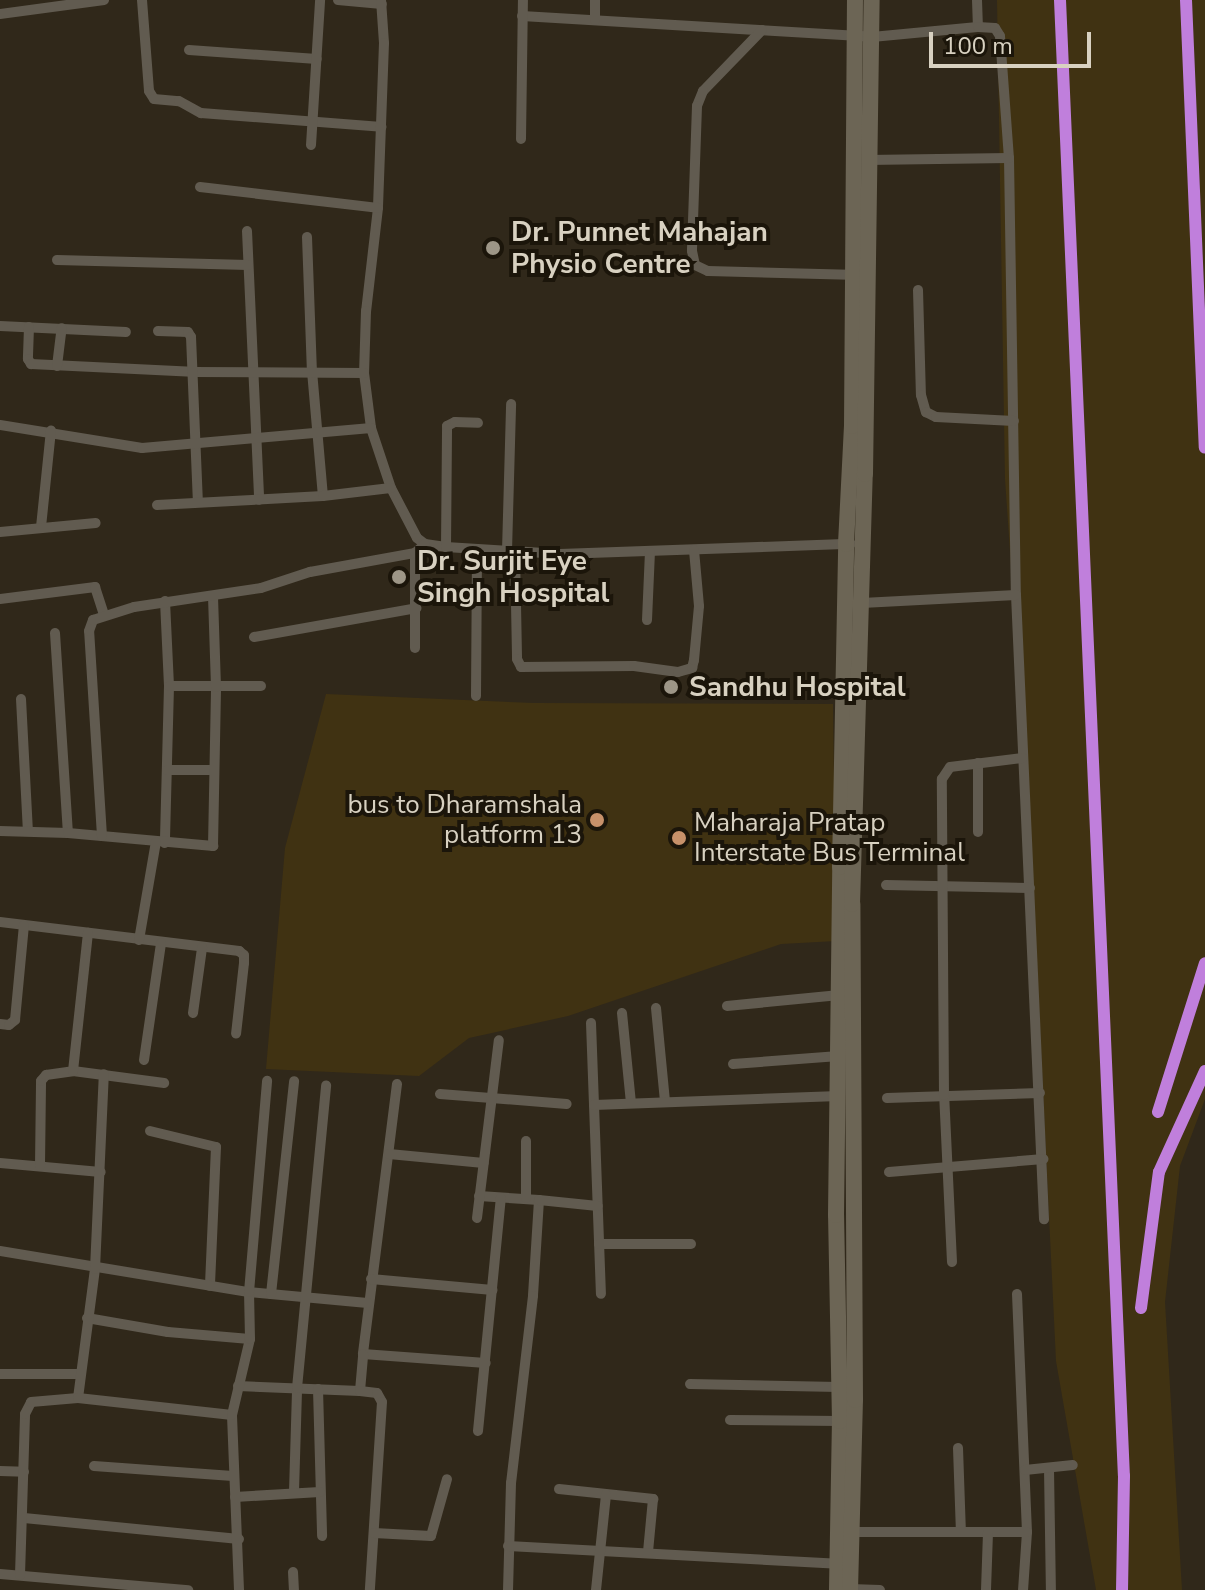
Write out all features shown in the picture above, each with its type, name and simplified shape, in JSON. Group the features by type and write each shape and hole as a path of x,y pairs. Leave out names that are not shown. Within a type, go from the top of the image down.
{"main road":[{"path":"855,0 864,37"},
{"path":"845,1590 838,1564 840,1421 836,1215 846,544 860,275 864,37 872,0"},
{"path":"845,1590 855,1400 852,904 863,544 860,275"}],"street":[{"path":"0,14 104,0"},
{"path":"142,0 149,91 154,99 179,101 201,113 381,127"},
{"path":"311,145 320,0"},
{"path":"338,0 381,2 378,208 366,311 364,373 371,428 391,488 411,528 425,544 511,552 650,552 863,544"},
{"path":"521,139 523,0"},
{"path":"595,0 595,20"},
{"path":"977,0 978,27"},
{"path":"522,16 864,37 978,27 995,28 1000,36 1009,158 1016,595 1022,758 1044,1219"},
{"path":"762,30 703,91 697,106 693,259 699,268 708,271 860,275"},
{"path":"189,50 317,59"},
{"path":"863,160 1009,158"},
{"path":"200,187 378,208"},
{"path":"247,231 250,371 259,500"},
{"path":"307,237 312,371 320,434 323,496"},
{"path":"57,260 248,265"},
{"path":"918,290 921,395 926,412 936,417 1014,421"},
{"path":"0,326 126,332"},
{"path":"29,327 29,364 192,372 364,373"},
{"path":"57,366 62,328"},
{"path":"158,331 190,334 198,501"},
{"path":"511,404 511,552 517,659 521,667 634,666 678,672 692,668 699,606 694,550"},
{"path":"446,547 447,426 455,422 478,423"},
{"path":"0,425 142,448 371,428"},
{"path":"41,527 51,431"},
{"path":"157,505 323,496 391,488"},
{"path":"0,532 96,523"},
{"path":"102,836 89,626 104,615 165,601 261,588 310,572 415,553 425,544"},
{"path":"476,696 477,549"},
{"path":"647,620 650,552"},
{"path":"415,553 415,648"},
{"path":"0,599 95,587 104,615"},
{"path":"862,603 1016,595"},
{"path":"0,831 68,833 213,846 216,687 213,596"},
{"path":"139,940 161,842 167,770 169,686 165,601"},
{"path":"254,637 416,608"},
{"path":"55,633 68,833"},
{"path":"169,686 261,686"},
{"path":"21,699 28,831"},
{"path":"952,1262 944,1095 942,779 950,767 1022,758"},
{"path":"978,763 978,832"},
{"path":"167,770 214,770"},
{"path":"886,885 1030,888"},
{"path":"0,922 239,951 244,955 236,1034"},
{"path":"0,1024 9,1025 15,1020 24,925"},
{"path":"73,1071 88,933"},
{"path":"144,1060 161,943"},
{"path":"193,1013 202,948"},
{"path":"727,1006 839,995"},
{"path":"656,1008 665,1102"},
{"path":"622,1013 631,1103"},
{"path":"591,1023 601,1294"},
{"path":"477,1218 499,1040"},
{"path":"733,1064 839,1056"},
{"path":"40,1166 41,1081 46,1075 73,1071 164,1083"},
{"path":"78,1398 95,1269 104,1074"},
{"path":"239,1590 232,1415 250,1339 249,1292 267,1081"},
{"path":"271,1294 294,1081"},
{"path":"360,1391 367,1303 397,1084"},
{"path":"294,1492 297,1388 326,1085"},
{"path":"887,1098 1040,1093"},
{"path":"440,1094 567,1104"},
{"path":"594,1105 840,1096"},
{"path":"150,1131 216,1147 210,1286"},
{"path":"526,1141 526,1198"},
{"path":"389,1154 484,1163"},
{"path":"889,1172 1043,1159"},
{"path":"0,1163 101,1172"},
{"path":"479,1196 598,1206"},
{"path":"478,1431 501,1198"},
{"path":"508,1590 508,1546 539,1200"},
{"path":"599,1244 691,1244"},
{"path":"0,1251 249,1292 367,1303"},
{"path":"371,1279 493,1290"},
{"path":"1017,1294 1027,1532 1023,1590"},
{"path":"87,1318 168,1332 250,1339"},
{"path":"363,1354 486,1363"},
{"path":"0,1374 80,1374"},
{"path":"690,1384 839,1387"},
{"path":"238,1386 360,1391 377,1393 382,1398 370,1590"},
{"path":"318,1389 322,1536"},
{"path":"20,1575 28,1405 78,1398 232,1415"},
{"path":"730,1420 840,1421"},
{"path":"958,1448 961,1532"},
{"path":"1025,1470 1073,1465"},
{"path":"94,1466 233,1476"},
{"path":"1049,1469 1051,1590"},
{"path":"0,1471 24,1472"},
{"path":"374,1533 431,1536 447,1479"},
{"path":"559,1489 653,1499 648,1552"},
{"path":"235,1497 320,1492"},
{"path":"596,1590 606,1495"},
{"path":"24,1518 239,1539"},
{"path":"850,1532 1027,1532"},
{"path":"986,1590 988,1532"},
{"path":"508,1546 838,1564"},
{"path":"293,1572 294,1590"},
{"path":"0,1574 188,1590"},
{"path":"845,1590 880,1590"}],"shaded area":[{"path":"997,0 1205,0 1205,1099 1180,1166 1165,1302 1182,1590 1096,1590 1056,1361 1033,883 1005,479"},
{"path":"326,694 533,703 833,704 836,941 781,944 568,1016 469,1038 419,1076 266,1069 285,848"}],"transit line":[{"path":"1060,0 1124,1476 1122,1590"},
{"path":"1186,0 1205,448"},
{"path":"1158,1112 1205,963"},
{"path":"1141,1308 1159,1172 1205,1071"}],"place":[{"name":"Dr. Punnet Mahajan Physio Centre","path":"493,248"},
{"name":"Dr. Surjit Eye Singh Hospital","path":"399,577"},
{"name":"Sandhu Hospital","path":"671,687"},
{"name":"bus to Dharamshala platform 13","path":"597,820"},
{"name":"Maharaja Pratap Interstate Bus Terminal","path":"679,838"}]}
